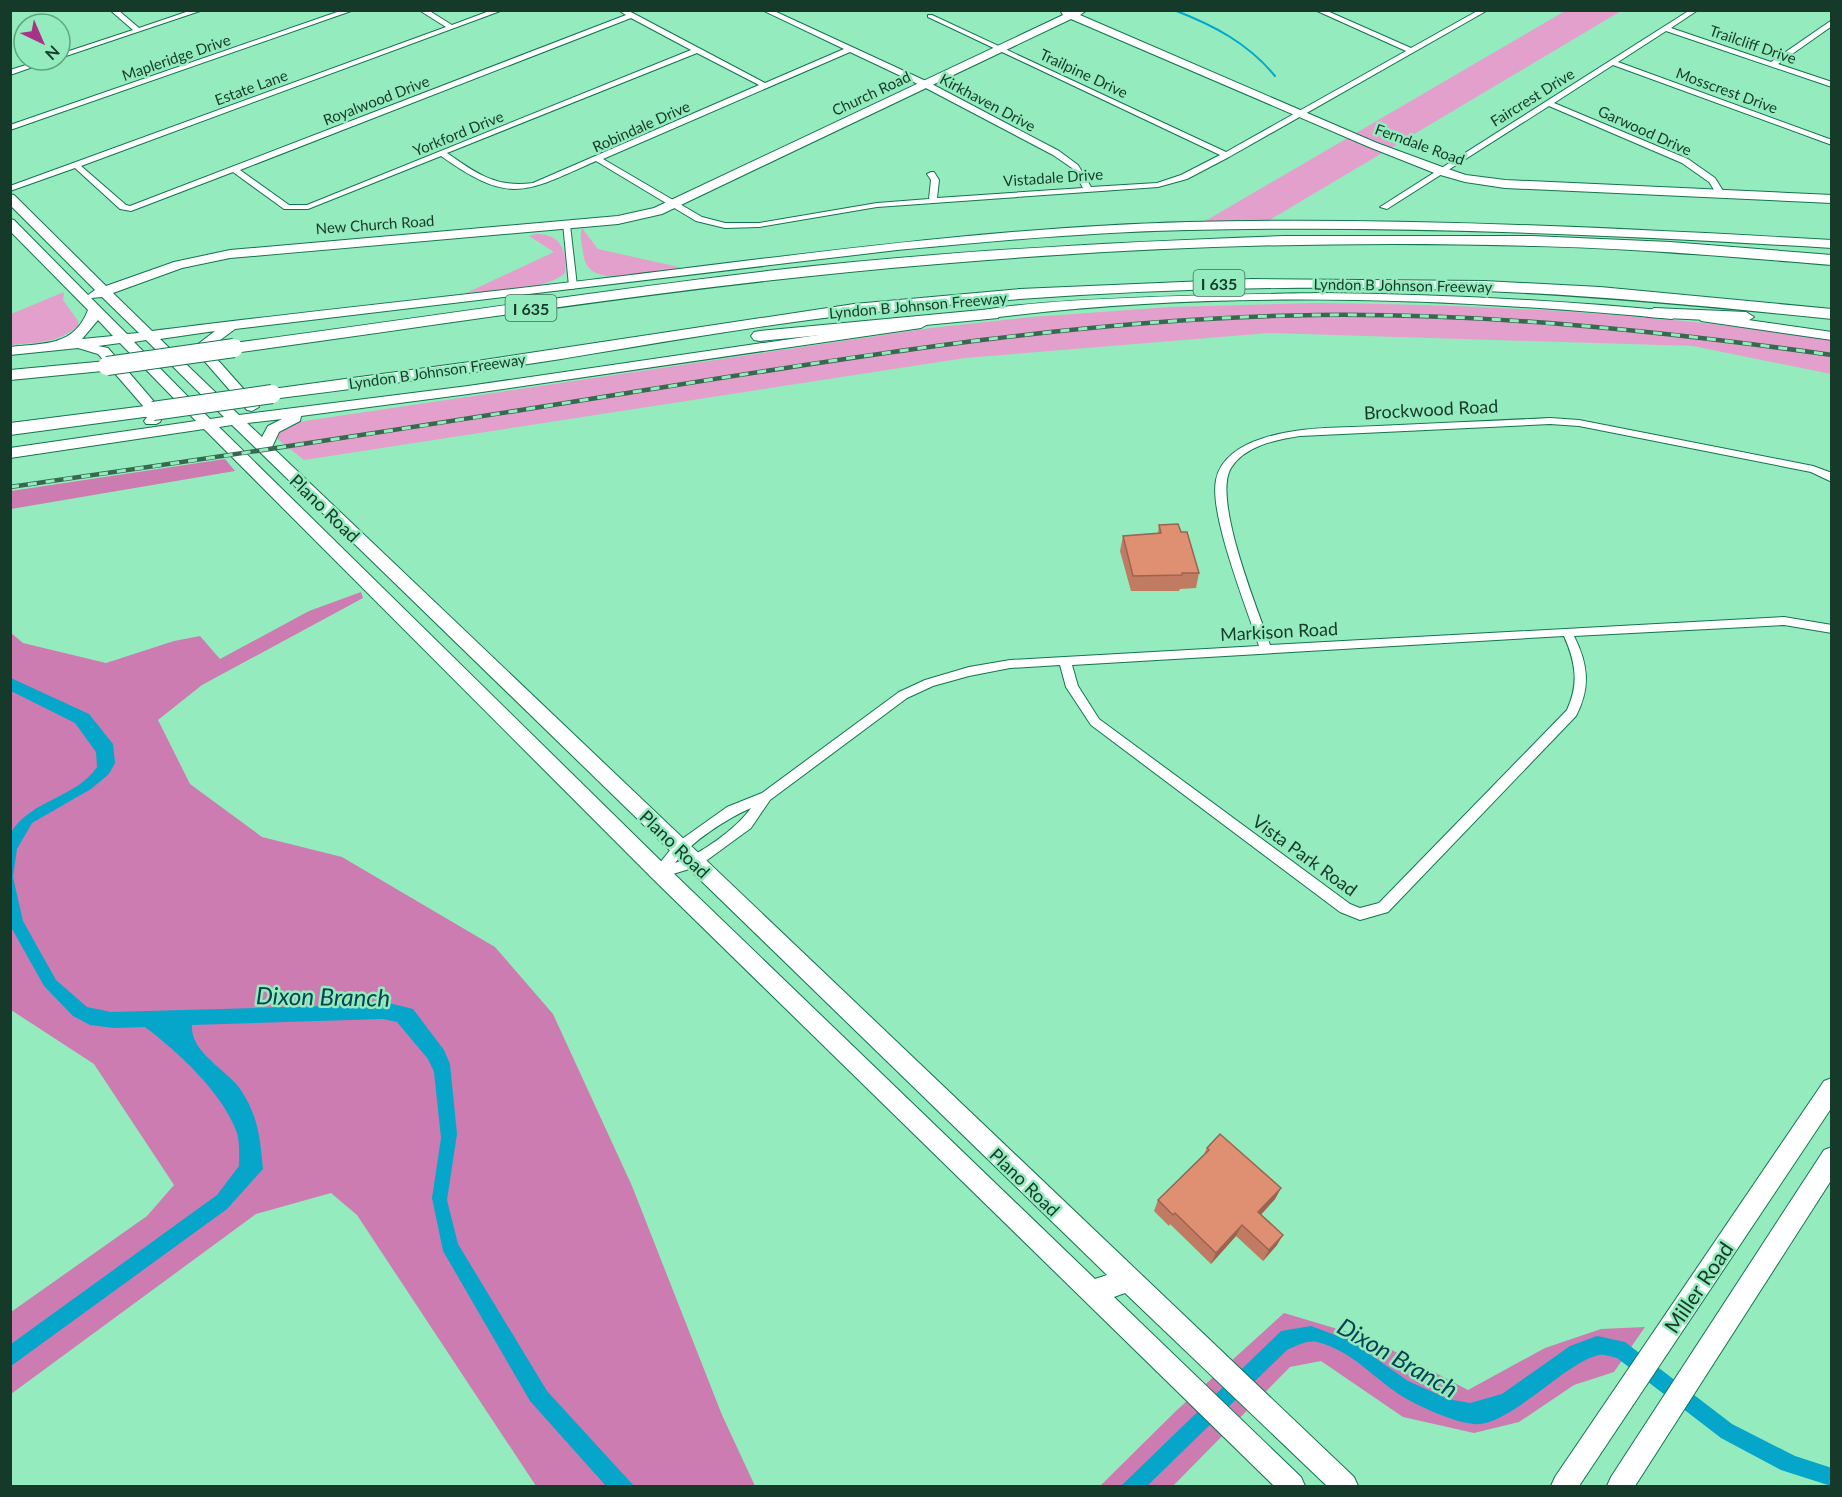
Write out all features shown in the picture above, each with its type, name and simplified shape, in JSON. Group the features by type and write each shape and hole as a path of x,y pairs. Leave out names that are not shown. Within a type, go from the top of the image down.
{"highway":[{"path":"1104,247 1147,236 1359,230 1414,225"},
{"name":"I 635","path":"12,375 107,366 775,275 936,259 1104,247 1284,240 1532,241 1670,247 1832,260"},
{"name":"Lyndon B Johnson Freeway","path":"10,429 508,362 720,326 905,304 1093,290 1240,282 1419,284 1571,289 1716,300 1832,314"},
{"path":"1654,313 1759,317 1832,326"},
{"path":"609,345 671,347 992,314"}],"main road":[{"name":"Ferndale Road","path":"1060,10 1077,13 1300,114 1441,171 1465,178 1505,184 1832,199"},
{"name":"Church Road","path":"674,205 740,171 1077,13"},
{"name":"Plano Road","path":"10,198 103,292 364,546 687,855 1126,1281 1345,1486"},
{"name":"New Church Road","path":"84,299 179,265 230,254 630,218 674,205"},
{"name":"Plano Road","path":"10,223 123,339 660,873 1292,1486"},
{"path":"10,351 897,246 1007,236 1186,226 1414,225 1602,230 1832,244"},
{"path":"23,236 31,235 45,243 54,243"},
{"path":"10,453 234,419 479,388 992,314 1127,302 1285,297 1463,299 1654,313 1832,336"},
{"path":"65,345 89,327 95,310"},
{"path":"235,324 200,348 253,408 262,411 296,412"},
{"path":"65,345 104,351 157,414 155,420 119,436"},
{"path":"264,448 268,436 280,424 335,407"},
{"path":"343,557 364,546"},
{"path":"438,652 460,638"},
{"path":"887,1095 912,1073"},
{"name":"Miller Road","path":"1564,1486 1832,1088"},
{"path":"1620,1486 1832,1158"},
{"path":"1091,1292 1126,1281"}],"street":[{"path":"113,10 139,31"},
{"path":"72,52 200,10"},
{"name":"Mapleridge Drive","path":"10,128 351,10"},
{"path":"422,10 452,28"},
{"name":"Estate Lane","path":"10,189 500,10"},
{"path":"621,10 766,86"},
{"name":"Kirkhaven Drive","path":"765,10 925,84 1063,157 1075,167 1087,188"},
{"path":"1318,10 1412,51"},
{"path":"1464,10 1477,15"},
{"name":"Vistadale Drive","path":"598,159 674,205 711,224 743,226 807,218 866,206 1087,188 1158,185 1172,182 1227,155 1485,10"},
{"name":"Faircrest Drive","path":"1384,207 1695,10"},
{"name":"Royalwood Drive","path":"76,165 123,207 131,209 631,16"},
{"name":"Trailpine Drive","path":"930,16 1227,155"},
{"path":"1772,64 1832,22"},
{"name":"Trailcliff Drive","path":"1667,29 1832,85"},
{"name":"Robindale Drive","path":"442,154 488,183 514,188 535,185 850,49"},
{"name":"Yorkford Drive","path":"235,170 282,204 308,207 697,50"},
{"name":"Mosscrest Drive","path":"1613,63 1832,144"},
{"name":"Garwood Drive","path":"1548,103 1685,161 1712,180 1721,194"},
{"path":"931,174 935,180 933,200"},
{"path":"566,225 573,286"},
{"name":"Brockwood Road","path":"1266,650 1221,510 1220,480 1225,469 1237,456 1255,443 1271,438 1300,433 1550,421 1579,423 1813,469 1832,479"},
{"name":"Markison Road","path":"660,873 687,855 731,811 766,796 903,696 922,686 964,671 1010,664 1784,621 1832,629"},
{"name":"Vista Park Road","path":"1065,661 1072,687 1095,722 1345,908 1360,914 1383,908 1572,713 1581,694 1583,675 1580,657 1567,632"},
{"name":"Markison Road","path":"660,873 687,855 747,824 766,796"}],"shaded area":[{"path":"1565,11 1621,11 1268,221 1200,224"},
{"path":"582,228 598,249 683,268 620,277 597,274 585,261 581,240"},
{"path":"536,234 551,237 561,245 565,257 565,273 556,279 532,286 466,293 554,252 529,236"},
{"path":"64,292 63,300 78,321 78,326 54,339 11,345 11,314"},
{"path":"1318,303 1576,312 1767,331 1831,340 1831,374 1693,346 1269,333 965,358 304,460 275,437 279,430 298,422 931,328 1032,317 1170,307"},
{"path":"225,459 235,471 11,509 11,491"},
{"path":"361,592 363,598 202,685 158,720 190,784 262,837 342,857 495,947 553,1014 632,1186 722,1415 755,1486 536,1486 357,1215 331,1193 256,1214 11,1394 11,1312 147,1216 174,1185 94,1064 11,1010 10,632 23,643 106,663 174,641 200,636 220,659 309,611"},
{"path":"1284,1313 1371,1339 1468,1390 1545,1348 1601,1329 1645,1327 1614,1372 1574,1385 1519,1422 1474,1433 1403,1417 1321,1361 1290,1367 1173,1486 1100,1486 1177,1410"}],"water":[{"path":"11,678 89,714 113,744 115,763 109,774 91,789 32,823 17,849 13,877 23,921 56,980 87,1007 111,1012 393,1004 413,1009 444,1050 450,1064 457,1134 447,1200 458,1244 547,1391 634,1486 606,1486 530,1401 443,1251 432,1198 441,1138 434,1072 428,1059 397,1022 383,1019 192,1025 196,1043 238,1086 250,1106 259,1136 263,1169 227,1209 11,1366 11,1344 217,1195 239,1166 239,1141 230,1118 210,1088 185,1061 145,1027 114,1028 90,1025 73,1016 44,986 11,927 10,834 29,814 77,786 97,767 96,752 75,723 11,691"},
{"path":"1311,1326 1351,1341 1408,1381 1448,1399 1470,1403 1502,1394 1570,1346 1597,1336 1625,1342 1732,1424 1795,1456 1832,1468 1831,1486 1781,1470 1721,1438 1617,1358 1599,1355 1585,1360 1502,1416 1487,1423 1473,1424 1447,1417 1405,1398 1341,1352 1330,1346 1309,1342 1287,1350 1147,1486 1121,1486 1281,1331"}],"building":[{"path":"1178,524 1181,532 1187,532 1199,573 1133,576 1123,536 1161,533 1159,525"},
{"path":"1220,1134 1281,1188 1258,1212 1283,1235 1269,1250 1242,1225 1216,1253 1175,1213 1173,1215 1158,1200 1209,1150 1207,1148"}],"waterway":[{"path":"1174,10 1229,36 1265,64 1275,76"}],"railway":[{"path":"10,487 316,442 794,366 968,342 1142,323 1317,315 1511,320 1640,331 1832,355"}],"water label":[{"name":"Dixon Branch","path":"323,996"},
{"name":"Dixon Branch","path":"1398,1357"}]}
